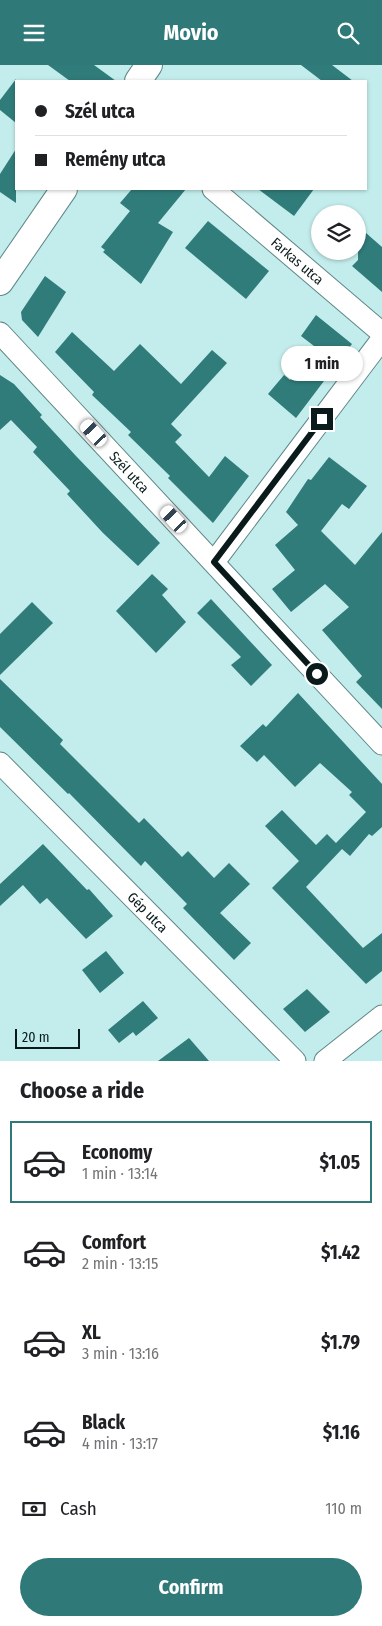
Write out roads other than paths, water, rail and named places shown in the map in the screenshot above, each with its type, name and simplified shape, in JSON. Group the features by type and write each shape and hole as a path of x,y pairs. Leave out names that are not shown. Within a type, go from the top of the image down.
{"street":[{"path":"139,80 149,65"},
{"path":"0,282 63,190"},
{"name":"Farkas utca","path":"214,190 382,333"},
{"name":"Szél utca","path":"0,333 382,744"},
{"path":"214,562 382,339"},
{"name":"Gép utca","path":"0,763 295,1061"},
{"path":"325,1061 382,1016"}]}
